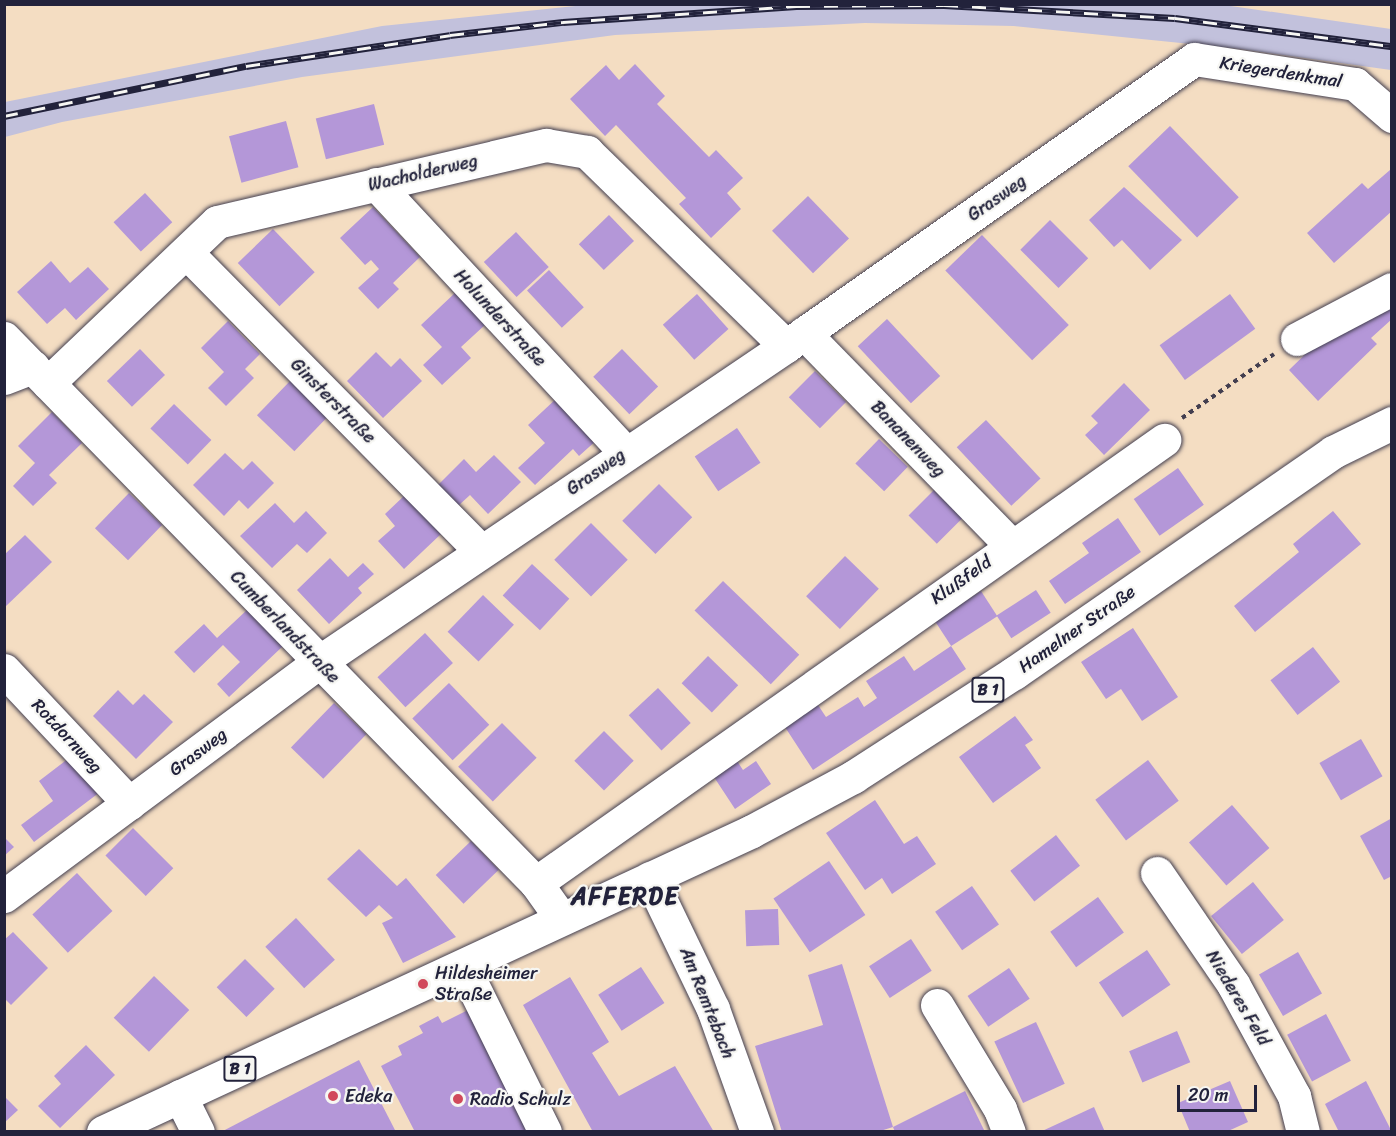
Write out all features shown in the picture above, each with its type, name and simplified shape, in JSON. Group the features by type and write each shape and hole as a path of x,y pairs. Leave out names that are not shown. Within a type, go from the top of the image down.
{"street":[{"name":"Kriegerdenkmal","path":"1194,59 1355,84 1392,116"},
{"name":"Grasweg","path":"4,896 319,662 625,452 795,339 1194,59"},
{"name":"Wacholderweg","path":"29,376 186,252 218,222 546,145 587,152 795,339"},
{"name":"Holunderstraße","path":"376,184 625,452"},
{"name":"Ginsterstraße","path":"186,252 482,551"},
{"path":"1297,339 1392,289"},
{"name":"Cumberlandstraße","path":"4,338 29,376 319,662 536,883 561,918"},
{"name":"Bananenweg","path":"795,339 1011,545"},
{"name":"Hamelner Straße","path":"561,918 752,831 853,777 1014,673 1323,458 1392,423"},
{"name":"Klußfeld","path":"536,883 1011,545 1164,440"},
{"name":"Rotdornweg","path":"4,670 129,803"},
{"name":"Niederes Feld","path":"1157,873 1233,984 1294,1096 1303,1131"},
{"name":"Am Remtebach","path":"650,878 713,1009 757,1131"},
{"name":"B 1","path":"103,1131 463,966 561,918"},
{"path":"463,966 545,1131"},
{"path":"937,1005 1000,1109 1009,1131"},
{"path":"180,1096 198,1131"}],"path":[{"path":"1164,440 1188,411 1297,339"}],"shaded area":[{"path":"1217,4 1391,29 1391,70 1240,49 1014,26 865,23 615,35 302,77 62,122 5,137 5,102 382,26 585,5"}],"building":[{"path":"635,64 665,96 657,104 709,157 716,150 743,178 727,193 741,209 711,238 679,204 686,198 616,125 605,136 570,99 606,65 619,80"},
{"path":"374,104 384,145 326,159 316,119"},
{"path":"286,121 298,167 241,183 229,136"},
{"path":"1170,126 1239,197 1197,238 1128,166"},
{"path":"1390,170 1392,211 1334,263 1307,233 1362,183 1368,189"},
{"path":"1124,187 1182,240 1150,270 1122,240 1114,247 1089,220"},
{"path":"145,193 172,222 141,252 114,222"},
{"path":"808,196 849,238 813,273 772,231"},
{"path":"373,207 420,257 393,283 399,289 378,309 358,288 379,269 371,260 365,265 340,238"},
{"path":"609,215 634,241 604,270 579,244"},
{"path":"1050,220 1088,258 1058,288 1020,250"},
{"path":"273,229 315,272 279,306 238,263"},
{"path":"516,232 549,267 517,297 484,262"},
{"path":"982,235 1069,325 1032,360 945,270"},
{"path":"51,261 70,283 88,267 109,289 76,320 65,308 47,324 17,292"},
{"path":"549,270 584,307 562,328 527,290"},
{"path":"456,292 486,324 461,347 471,358 442,385 423,365 442,347 421,325"},
{"path":"697,294 728,329 694,360 663,325"},
{"path":"1230,294 1255,329 1185,380 1160,345"},
{"path":"1392,302 1392,319 1371,338 1377,344 1318,401 1289,370 1325,335"},
{"path":"887,319 940,376 911,403 858,346"},
{"path":"228,321 260,354 245,369 254,378 226,406 208,388 224,372 201,348"},
{"path":"140,349 165,375 132,407 107,381"},
{"path":"622,349 658,386 629,414 593,377"},
{"path":"376,352 391,367 400,358 422,381 383,418 347,381"},
{"path":"815,371 846,402 820,428 789,397"},
{"path":"291,380 328,416 294,451 257,415"},
{"path":"1124,383 1150,410 1104,455 1085,435 1098,423 1091,416"},
{"path":"558,397 598,439 579,456 573,449 535,485 518,468 545,443 528,425"},
{"path":"174,404 211,440 188,465 150,428"},
{"path":"52,412 82,443 49,475 57,483 33,506 13,486 35,463 18,446"},
{"path":"986,420 1041,479 1011,506 957,447"},
{"path":"737,428 760,463 718,491 695,457"},
{"path":"879,439 908,467 884,491 855,463"},
{"path":"225,453 243,470 252,461 274,483 248,509 239,500 224,516 193,485"},
{"path":"494,455 521,482 488,514 470,495 458,506 438,485 464,459 476,472"},
{"path":"1178,468 1204,505 1160,536 1134,499"},
{"path":"659,484 692,517 655,554 622,521"},
{"path":"934,490 962,518 937,544 909,515"},
{"path":"129,493 162,525 128,560 95,528"},
{"path":"405,495 441,534 404,569 378,541 395,526 385,514"},
{"path":"275,503 294,523 306,511 327,533 307,553 297,544 272,568 240,536"},
{"path":"1333,511 1361,544 1255,632 1234,606 1299,552 1293,544"},
{"path":"1118,518 1141,552 1065,604 1049,581 1089,553 1082,543"},
{"path":"591,523 628,560 591,597 554,560"},
{"path":"25,535 52,562 4,608 4,555"},
{"path":"845,556 879,589 840,629 806,596"},
{"path":"330,558 348,577 363,563 374,574 358,588 362,593 329,624 297,590"},
{"path":"532,564 569,599 540,630 503,595"},
{"path":"723,581 799,655 771,684 695,610"},
{"path":"1036,590 1051,613 1011,638 997,616"},
{"path":"981,591 997,616 951,646 935,621"},
{"path":"483,595 514,625 479,662 448,632"},
{"path":"248,609 283,646 229,697 217,684 240,662 223,645 194,673 174,652 204,624 217,638"},
{"path":"1133,628 1178,697 1142,721 1121,689 1106,699 1081,662"},
{"path":"425,633 453,663 405,707 377,677"},
{"path":"951,646 966,669 813,770 783,724 816,702 826,717 858,697 864,707 877,698 866,681 904,656 914,671"},
{"path":"1313,647 1340,682 1298,715 1270,680"},
{"path":"708,656 738,685 712,713 682,683"},
{"path":"449,683 489,725 453,760 412,718"},
{"path":"658,688 691,723 661,750 629,715"},
{"path":"118,690 133,705 144,694 173,722 136,759 93,716"},
{"path":"334,703 366,734 323,779 291,748"},
{"path":"1015,716 1033,740 1025,745 1041,768 993,803 959,757"},
{"path":"502,723 537,758 493,801 458,767"},
{"path":"604,731 634,761 604,790 574,761"},
{"path":"1361,739 1382,776 1341,800 1319,763"},
{"path":"73,755 100,792 34,842 21,825 53,801 39,781"},
{"path":"733,755 743,770 756,761 771,784 735,809 710,771"},
{"path":"1148,760 1179,801 1126,840 1095,800"},
{"path":"875,800 904,844 917,836 936,864 892,894 882,878 865,890 826,833"},
{"path":"1232,805 1269,848 1226,885 1189,842"},
{"path":"1392,818 1392,876 1384,880 1360,836"},
{"path":"133,828 173,868 146,896 105,856"},
{"path":"1056,835 1080,866 1034,901 1010,871"},
{"path":"4,837 14,847 4,856"},
{"path":"471,841 499,870 464,904 436,875"},
{"path":"359,849 397,886 406,878 456,937 403,963 382,923 393,918 379,905 366,917 327,879"},
{"path":"829,861 865,915 810,952 773,898"},
{"path":"77,873 112,911 68,953 32,915"},
{"path":"1253,882 1284,920 1242,954 1211,916"},
{"path":"972,886 999,925 962,950 935,912"},
{"path":"1098,897 1124,933 1076,967 1050,932"},
{"path":"778,909 779,945 746,946 745,910"},
{"path":"296,918 335,960 304,988 265,947"},
{"path":"13,932 48,968 11,1005 4,998 4,940"},
{"path":"911,939 932,971 890,998 869,966"},
{"path":"1147,950 1170,985 1122,1017 1099,982"},
{"path":"1298,952 1322,994 1283,1016 1259,975"},
{"path":"245,959 275,989 246,1017 217,987"},
{"path":"842,964 893,1127 877,1132 782,1132 755,1046 823,1025 808,975"},
{"path":"641,967 664,1003 622,1031 598,995"},
{"path":"1009,968 1030,999 988,1027 968,996"},
{"path":"154,976 189,1010 149,1052 114,1018"},
{"path":"570,977 609,1042 592,1053 619,1096 675,1066 714,1132 593,1132 523,1005"},
{"name":"Radio Schulz","path":"472,1008 536,1132 415,1132 381,1066 402,1055 398,1046 423,1033 419,1026 438,1016 442,1023"},
{"path":"1326,1014 1351,1061 1312,1081 1287,1035"},
{"path":"1036,1022 1065,1084 1023,1103 994,1041"},
{"path":"1177,1031 1190,1062 1142,1083 1129,1051"},
{"path":"86,1045 115,1075 60,1128 38,1106 61,1084 54,1076"},
{"name":"Edeka","path":"359,1060 396,1132 221,1132"},
{"path":"1230,1081 1248,1122 1226,1132 1190,1132 1178,1103"},
{"path":"1366,1081 1392,1132 1339,1132 1325,1104"},
{"path":"965,1091 985,1132 895,1132 893,1127"},
{"path":"4,1096 18,1110 4,1123"},
{"path":"1094,1107 1105,1132 1040,1132"}],"railway":[{"path":"4,116 246,66 450,35 563,22 796,6 944,5 1175,18 1392,46"}],"place":[{"name":"Hildesheimer Straße","path":"423,984"},
{"name":"Edeka","path":"333,1096"},
{"name":"Radio Schulz","path":"458,1099"}],"district":[{"name":"AFFERDE","path":"625,897"}]}
